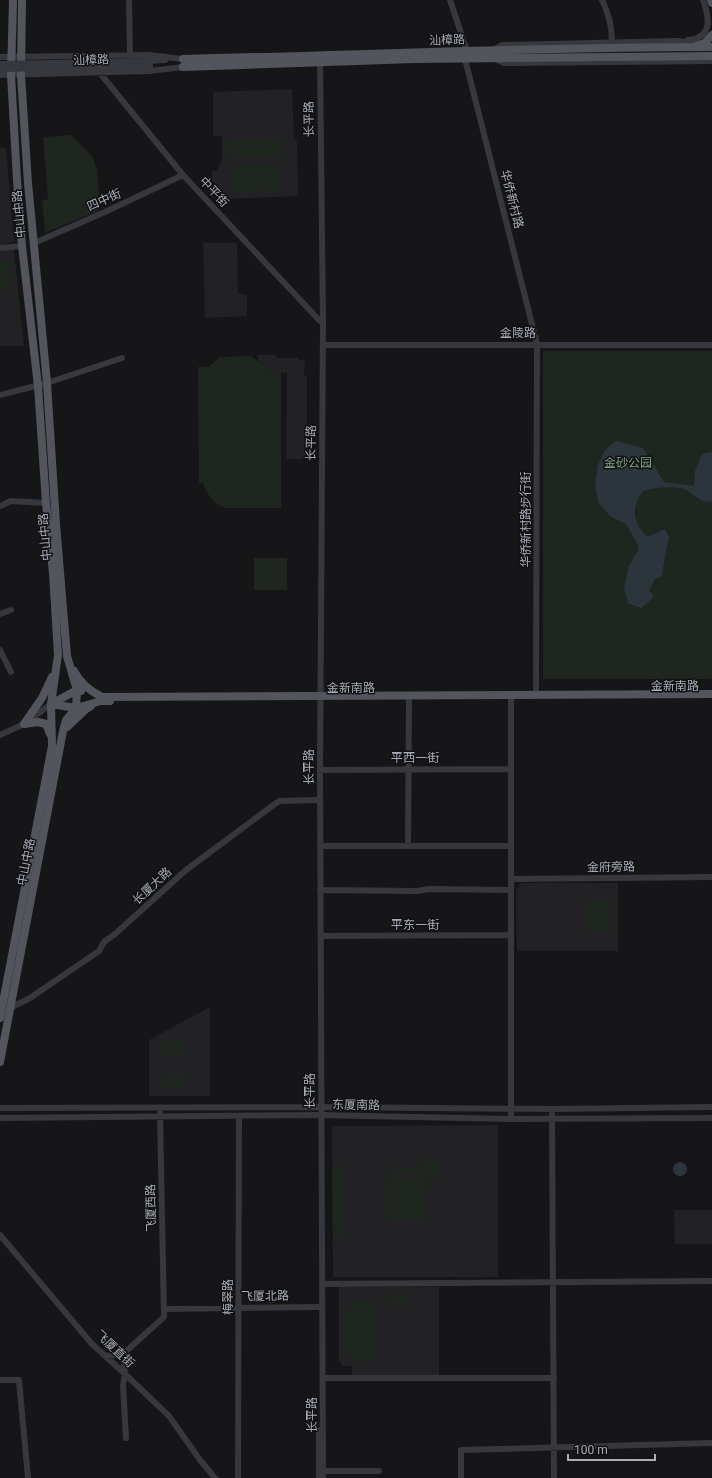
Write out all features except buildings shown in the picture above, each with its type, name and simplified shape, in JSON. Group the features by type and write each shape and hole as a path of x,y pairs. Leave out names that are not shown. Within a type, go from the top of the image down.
{"main road":[{"name":"中山中路","path":"0,1014 52,746 51,704 58,655 38,386 22,246 11,75 13,0"},
{"name":"中山中路","path":"0,1062 63,731 66,720 76,708 76,690 67,656 56,524 47,383 28,178 21,74 22,0"},
{"path":"692,47 705,43 712,35"},
{"name":"汕樟路","path":"183,63 493,54 539,48 712,46"},
{"name":"汕樟路","path":"493,54 539,57 712,59"},
{"path":"24,724 45,693 55,669 58,655"},
{"path":"67,656 77,677 101,699"},
{"path":"51,704 76,690 101,699"},
{"name":"金新南路","path":"51,704 76,708 101,699 712,694"},
{"name":"金新南路","path":"319,698 510,699 712,697"},
{"path":"63,731 86,709 101,699"},
{"path":"24,724 38,722 46,724 49,729 52,746"}],"street":[{"path":"129,0 130,56"},
{"name":"华侨新村路","path":"450,0 466,55 537,344"},
{"path":"602,0 612,28 612,42"},
{"path":"703,0 712,23"},
{"path":"708,14 708,30 702,36 692,40 503,45 493,54 504,63 695,59 712,66"},
{"path":"677,40 712,46"},
{"name":"汕樟路","path":"0,57 150,56 183,63"},
{"name":"长平路","path":"318,59 320,321 319,1478"},
{"name":"长平路","path":"318,59 323,345 317,800 320,1107"},
{"name":"汕樟路","path":"0,69 150,63"},
{"name":"汕樟路","path":"0,64 183,63"},
{"name":"汕樟路","path":"0,75 150,71 183,63"},
{"name":"中平街","path":"98,72 183,175 320,321"},
{"name":"四中街","path":"34,243 105,212 183,175"},
{"path":"0,248 22,246"},
{"name":"华侨新村路步行街","path":"536,695 537,344"},
{"name":"金陵路","path":"323,345 712,345"},
{"path":"0,395 38,386 122,358"},
{"path":"0,506 11,501 46,503"},
{"path":"0,614 11,610"},
{"path":"0,650 11,672"},
{"path":"408,846 409,699"},
{"path":"510,699 510,1119"},
{"path":"0,735 24,724 51,704"},
{"name":"平西一街","path":"320,770 510,769"},
{"name":"长厦大路","path":"10,1008 30,998 99,951 104,942 115,934 186,870 279,801 317,800"},
{"path":"320,846 510,846"},
{"name":"金府旁路","path":"510,879 712,877"},
{"path":"320,890 510,890"},
{"name":"平东一街","path":"320,936 510,935"},
{"name":"飞厦西路","path":"160,1107 164,1308"},
{"name":"东厦南路","path":"0,1108 320,1107 552,1109 712,1107"},
{"path":"552,1109 554,1478"},
{"name":"长平路","path":"320,1115 323,1478"},
{"name":"东厦南路","path":"0,1118 320,1115 510,1119 712,1118"},
{"name":"梅翠路","path":"238,1478 239,1116"},
{"name":"飞厦直街","path":"0,1235 92,1344 126,1374 169,1416 200,1460 215,1478"},
{"path":"322,1284 553,1281 712,1281"},
{"name":"飞厦北路","path":"164,1308 318,1307"},
{"path":"105,1356 123,1354 164,1317 164,1308"},
{"path":"123,1354 126,1374 123,1386 126,1438"},
{"path":"323,1378 554,1378"},
{"path":"0,1380 19,1380 28,1478"},
{"path":"461,1478 461,1450 712,1443"},
{"path":"323,1471 379,1471"}],"shaded area":[{"path":"292,89 294,138 297,142 298,196 227,199 212,181 212,171 217,171 222,158 222,136 213,136 213,92"},
{"path":"0,147 6,149 14,241 0,245"},
{"path":"203,243 237,243 238,294 247,295 247,316 205,318"},
{"path":"0,250 14,250 24,346 0,346"},
{"path":"258,355 276,355 276,358 298,358 299,360 305,361 304,375 307,377 307,459 286,459 287,373 273,372 258,360"},
{"path":"616,441 643,448 664,482 694,486 695,471 702,454 712,452 712,502 703,501 684,489 670,487 644,491 638,499 635,516 641,531 648,537 665,529 669,537 662,576 655,579 649,590 654,597 641,608 628,603 624,587 629,566 638,550 638,545 626,524 610,516 598,502 595,484 598,465 605,450"},
{"path":"521,883 618,883 618,951 517,951 516,891"},
{"path":"210,1007 210,1096 149,1096 149,1040"},
{"path":"498,1125 498,1277 333,1277 332,1126"},
{"path":"677,1162 683,1162 687,1166 687,1172 683,1176 677,1176 673,1172 673,1166"},
{"path":"674,1210 712,1210 712,1244 675,1244"},
{"path":"339,1287 439,1287 439,1375 352,1375 352,1366 342,1366 339,1360"}],"green space":[{"path":"71,135 92,156 97,170 100,210 45,233 42,200 48,199 43,137"},
{"path":"283,138 283,157 227,158 226,139"},
{"path":"279,164 279,191 231,192 231,165"},
{"path":"14,259 14,263 6,264 12,273 11,284 6,291 0,295 0,261"},
{"name":"金砂公园","path":"543,351 712,351 712,679 543,679"},
{"path":"251,356 273,372 281,372 281,508 225,508 214,502 206,491 203,483 199,483 198,367 209,367 220,357"},
{"path":"254,558 287,558 287,590 254,590"},
{"path":"587,899 610,899 610,933 587,933"},
{"path":"162,1040 185,1040 184,1054 162,1054"},
{"path":"163,1074 186,1074 186,1087 163,1088"},
{"path":"421,1157 424,1157 425,1161 438,1161 438,1181 431,1181 431,1174 388,1173 388,1165 395,1165 395,1168 421,1168"},
{"path":"344,1163 345,1239 333,1237 332,1167 336,1164"},
{"path":"390,1177 425,1177 428,1180 429,1191 426,1193 428,1217 424,1221 391,1221 387,1218 387,1181"},
{"path":"388,1295 410,1295 410,1306 388,1306"},
{"path":"359,1299 368,1300 377,1308 377,1351 373,1359 362,1362 355,1361 350,1358 347,1352 346,1311 351,1303"}]}
